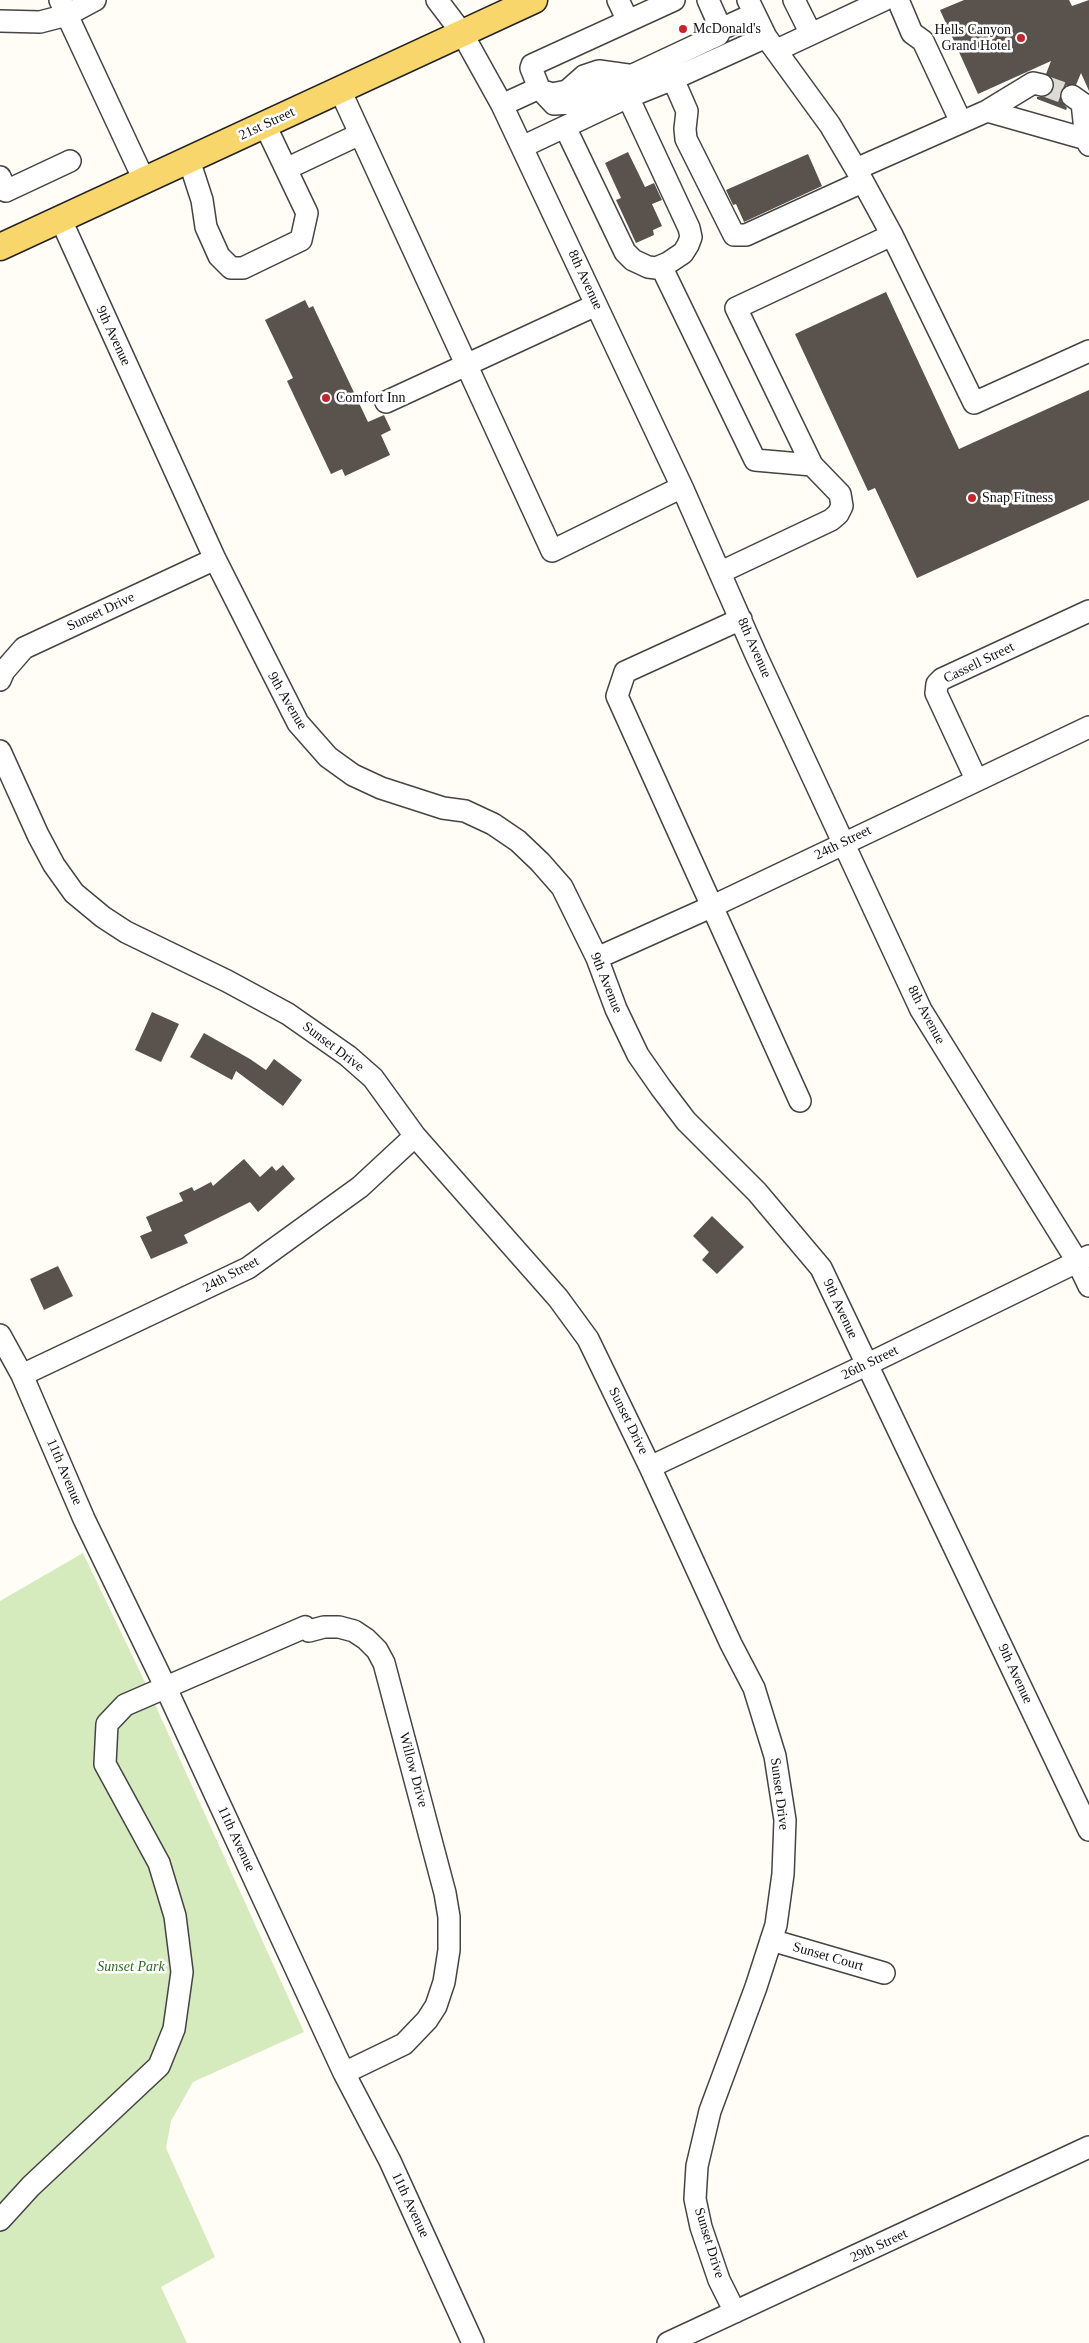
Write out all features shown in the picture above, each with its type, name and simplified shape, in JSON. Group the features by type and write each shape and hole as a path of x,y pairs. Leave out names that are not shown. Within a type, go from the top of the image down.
{"main road":[{"name":"21st Street","path":"0,247 534,0"}],"street":[{"path":"0,21 40,22 64,7 95,0"},
{"name":"8th Avenue","path":"437,0 462,33 502,105 682,487 922,1010 1083,1259 1089,1286"},
{"path":"618,0 628,21"},
{"path":"674,0 532,65 531,68 539,88 549,101 557,105 567,105 635,76 718,36 721,29 751,7 772,43 830,125 859,175 892,235 974,403 1089,351"},
{"path":"708,0 721,29"},
{"path":"794,0 811,34"},
{"path":"522,147 628,97 772,43 811,34 884,0"},
{"path":"898,0 912,33 924,41 961,122"},
{"path":"64,7 144,180"},
{"path":"673,80 688,111 684,129 686,138 732,232 741,237 987,110 1033,83 1042,85"},
{"path":"502,105 539,88"},
{"path":"340,90 552,551 682,487"},
{"path":"987,110 1088,142 1082,103 1072,96"},
{"path":"565,127 620,246 633,260 640,264 648,267 662,266 683,252 691,237 689,228 628,97"},
{"path":"188,160 202,200 206,227 219,256 231,268 243,268 301,240 307,213 265,125"},
{"path":"286,169 360,134"},
{"path":"0,177 6,191 70,161"},
{"name":"9th Avenue","path":"60,220 215,559 298,724 317,747 340,766 374,784 443,808 465,811 493,824 518,841 562,887 597,958 616,1009 638,1055 686,1121 757,1192 821,1268 1089,1830"},
{"path":"721,572 831,520 838,514 842,506 840,494 812,465 736,308 892,235"},
{"path":"662,266 755,460 812,465"},
{"path":"386,402 596,305"},
{"name":"Sunset Drive","path":"0,680 4,671 24,648 215,559"},
{"name":"Cassell Street","path":"976,779 936,693 937,684 942,679 1089,611"},
{"path":"741,619 624,672 617,696 714,906 800,1102"},
{"name":"24th Street","path":"597,958 714,906 976,779 1089,727"},
{"name":"Sunset Drive","path":"0,751 38,835 54,865 74,893 103,917 126,932 227,981 288,1014 348,1056 373,1078 415,1136 558,1298 583,1332 650,1467 727,1635 754,1688 775,1756 785,1820 783,1874 776,1925 756,1987 710,2112 697,2166 696,2199 702,2227 719,2280 734,2312"},
{"name":"24th Street","path":"22,1375 248,1268 360,1187 415,1136"},
{"name":"26th Street","path":"650,1467 866,1365 1083,1259"},
{"name":"11th Avenue","path":"0,1335 22,1375 84,1519 165,1686 344,2073 390,2162 473,2343"},
{"name":"Willow Drive","path":"0,2220 31,2186 159,2066 174,2029 182,1972 175,1916 159,1863 105,1764 107,1724 125,1705 165,1686 305,1627 309,1631 324,1627 339,1627 354,1631 377,1650 384,1663 445,1893 449,1917 449,1950 444,1982 436,2006 416,2033 389,2052 344,2073"},
{"name":"Sunset Court","path":"771,1940 884,1974"},
{"name":"29th Street","path":"668,2343 1089,2147"}],"green space":[{"name":"Sunset Park","path":"83,1553 142,1676 304,2032 193,2082 171,2121 166,2148 215,2257 161,2287 187,2343 0,2343 0,1601"}],"building":[{"name":"Hells Canyon Grand Hotel","path":"964,0 1069,0 1072,6 1089,0 1089,91 1081,73 1076,85 1067,85 1062,89 1061,101 1067,108 1066,110 1037,99 1037,97 1046,97 1054,88 1054,81 1046,74 1051,61 978,94 940,10"},
{"path":"628,152 645,187 654,183 662,200 652,204 662,226 653,230 654,235 636,243 616,200 621,198 605,163"},
{"path":"808,154 822,186 744,222 736,204 733,205 726,190"},
{"path":"886,292 959,449 1089,390 1089,500 917,578 875,488 868,491 795,334"},
{"name":"Comfort Inn","path":"305,300 309,308 313,306 368,422 384,415 391,430 381,435 390,455 345,476 342,469 331,474 287,381 293,378 265,320"},
{"path":"152,1012 179,1024 161,1062 135,1050"},
{"path":"204,1033 266,1070 274,1059 302,1080 283,1106 236,1071 232,1080 190,1057"},
{"path":"244,1159 260,1177 272,1166 276,1171 283,1165 295,1179 258,1212 250,1202 184,1235 188,1243 151,1259 140,1236 152,1231 146,1217 183,1201 179,1193 192,1187 194,1191 211,1182 213,1186"},
{"path":"712,1216 744,1247 717,1274 702,1260 709,1252 693,1236"},
{"path":"58,1266 73,1296 44,1310 30,1279"}],"tunnel":[{"path":"1042,85 1072,96"}],"place":[{"name":"McDonald's","path":"683,29"},
{"name":"Hells Canyon Grand Hotel","path":"1021,38"},
{"name":"Comfort Inn","path":"326,398"},
{"name":"Snap Fitness","path":"972,498"}]}
